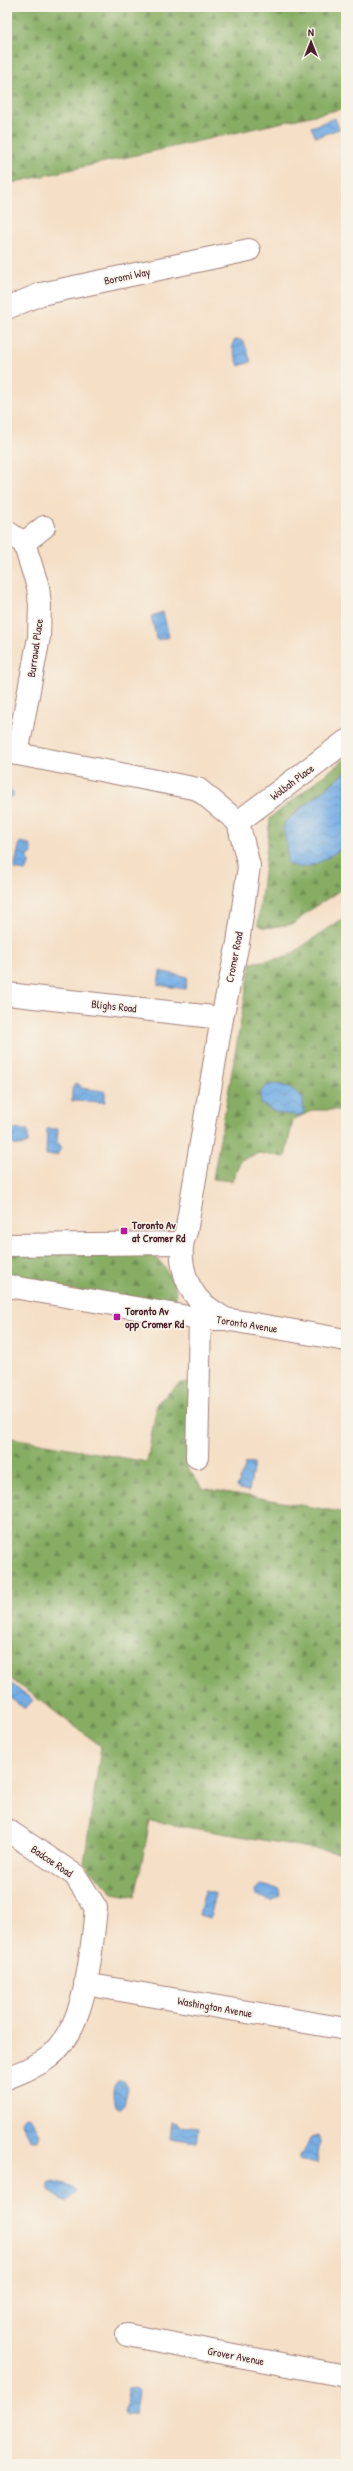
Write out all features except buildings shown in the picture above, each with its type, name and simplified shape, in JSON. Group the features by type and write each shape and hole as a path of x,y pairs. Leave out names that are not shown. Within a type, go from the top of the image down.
{"street":[{"name":"Boromi Way","path":"7,308 41,294 249,250"},
{"name":"Burrawal Place","path":"12,753 40,622 38,587 16,538 44,527"},
{"name":"Wolbah Place","path":"238,822 346,741"},
{"path":"12,753 198,789 238,822"},
{"name":"Cromer Road","path":"225,1319 197,1298 184,1270 181,1243 186,1232 222,1018 238,943 249,866 238,822"},
{"name":"Blighs Road","path":"7,994 222,1018"},
{"path":"7,1245 181,1243"},
{"name":"Toronto Avenue","path":"7,1286 200,1319 225,1319 346,1340"},
{"path":"196,1457 200,1319"},
{"name":"Badcoe Road","path":"10,1839 75,1875 96,1908 84,1984"},
{"path":"7,2078 30,2068 49,2057 64,2040 79,2014 84,1984"},
{"name":"Washington Avenue","path":"84,1984 346,2029"},
{"name":"Grover Avenue","path":"127,2335 346,2376"}],"green space":[{"path":"7,7 346,7 346,108 7,184"},
{"path":"346,758 346,772 292,815 285,825 284,833 286,853 337,852 346,845 346,886 309,911 294,924 265,928 258,925 270,818"},
{"path":"346,916 346,1110 313,1110 293,1120 285,1157 259,1153 241,1160 232,1181 213,1179 251,963 287,957"},
{"path":"7,1252 148,1252 158,1259 168,1272 175,1286 176,1299 169,1306 7,1279"},
{"path":"180,1383 190,1383 189,1436 186,1445 185,1464 202,1488 346,1513 346,1854 150,1821 135,1897 113,1893 84,1863 101,1746 7,1676 7,1437 147,1462 157,1403"}],"water":[{"path":"335,118 339,129 316,137 311,127"},
{"path":"238,339 244,342 251,362 239,366 232,346 234,341"},
{"path":"163,612 169,637 157,640 151,616"},
{"path":"346,772 346,845 325,859 309,866 294,866 287,862 287,845 283,829 285,822"},
{"path":"7,786 13,792 13,796 7,799"},
{"path":"20,842 30,844 32,853 28,856 29,865 25,871 14,869"},
{"path":"160,971 187,977 185,989 158,985"},
{"path":"75,1083 80,1085 81,1088 105,1091 105,1102 72,1101 72,1089"},
{"path":"276,1084 289,1087 303,1097 304,1112 300,1116 277,1113 261,1104 260,1093 267,1085"},
{"path":"7,1129 28,1130 28,1143 20,1146 7,1143"},
{"path":"47,1129 58,1129 57,1142 61,1148 57,1155 46,1155"},
{"path":"245,1463 254,1464 249,1491 239,1489 237,1487 244,1470"},
{"path":"10,1683 33,1700 25,1709 10,1698 7,1700 7,1687"},
{"path":"260,1885 279,1889 280,1895 271,1901 256,1895 255,1890"},
{"path":"205,1891 216,1894 210,1918 199,1915"},
{"path":"118,2081 124,2081 128,2088 124,2104 120,2108 115,2107 113,2097 113,2089"},
{"path":"26,2116 30,2117 40,2135 38,2141 30,2139 21,2121"},
{"path":"172,2122 176,2123 177,2126 199,2128 197,2142 170,2138"},
{"path":"318,2135 320,2141 317,2163 299,2160 299,2156 306,2148 311,2137"},
{"path":"54,2182 73,2188 76,2192 67,2202 49,2190 49,2184"},
{"path":"137,2388 138,2392 135,2415 125,2415 123,2410 128,2389"}],"place":[{"name":"Toronto Av at Cromer Rd","path":"124,1231"},
{"name":"Toronto Av opp Cromer Rd","path":"117,1317"}]}
